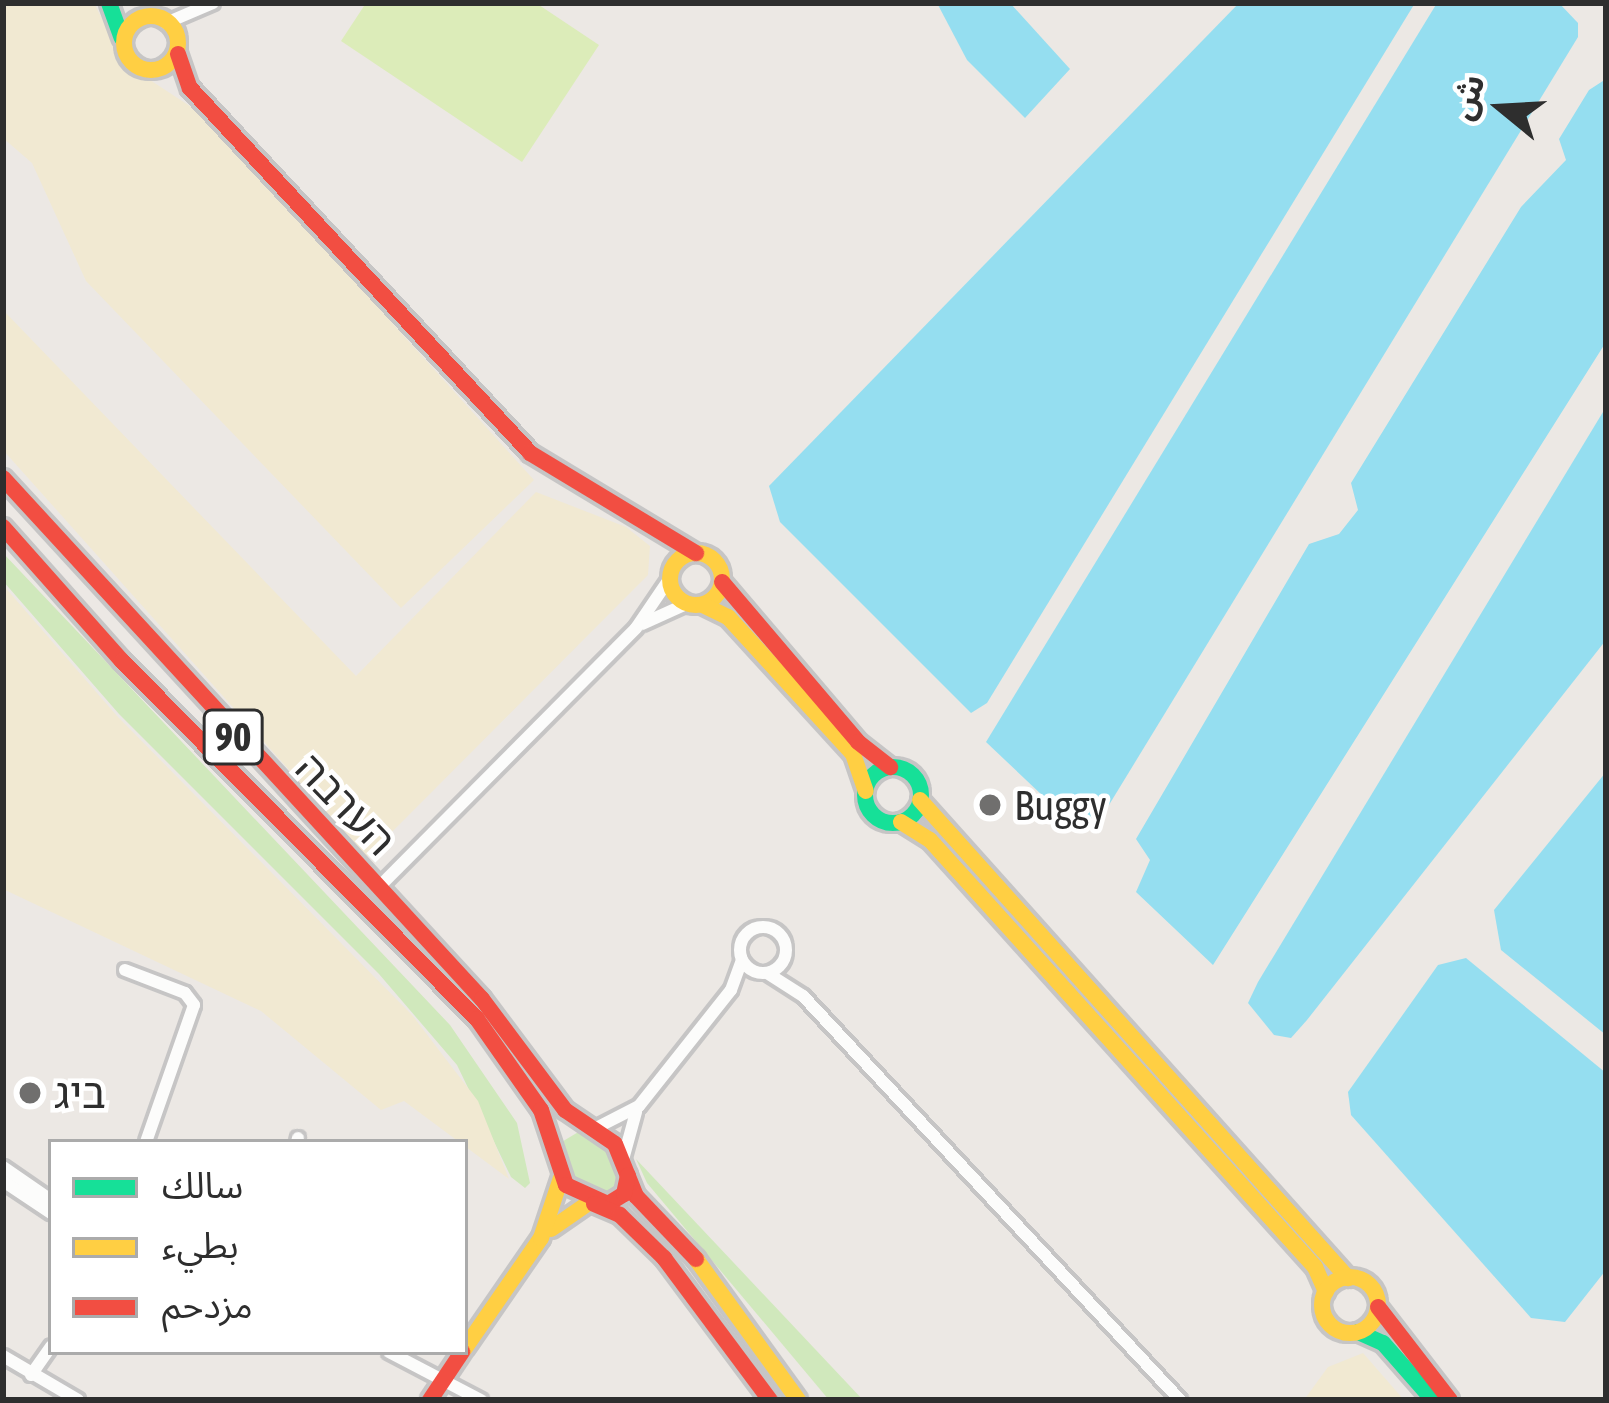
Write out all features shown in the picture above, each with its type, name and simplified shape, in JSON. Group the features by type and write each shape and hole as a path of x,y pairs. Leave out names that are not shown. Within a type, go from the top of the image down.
{"main road":[{"path":"112,3 147,18 174,38 190,88"},
{"path":"112,3 129,57 190,88 543,465 716,562 722,581 858,742 890,767 915,778 920,800 940,831 1348,1277 1372,1288 1378,1307 1450,1400"},
{"path":"122,38 132,22 147,18"},
{"path":"149,67 174,38"},
{"name":"הערבה","path":"3,478 591,1127"},
{"path":"648,520 670,575 695,604 728,617 853,754 874,816 901,822 930,840 1315,1267 1326,1292 1323,1310 1332,1326 1383,1343 1433,1400"},
{"name":"הערבה","path":"3,527 122,661 477,1019 531,1094 553,1148"},
{"path":"670,575 696,553"},
{"path":"695,604 722,581"},
{"path":"866,791 890,767"},
{"path":"901,822 920,800"},
{"path":"553,1148 567,1127 591,1127"},
{"name":"90","path":"591,1127 626,1167 636,1196 701,1265 798,1400"},
{"name":"90","path":"553,1148 561,1178"},
{"path":"541,1238 592,1203 620,1199 626,1167"},
{"path":"468,1344 541,1238 561,1178 592,1203 620,1216 664,1258 770,1400"},
{"path":"1326,1292 1348,1277"},
{"path":"1358,1332 1378,1307"},
{"path":"430,1400 461,1355"}],"street":[{"path":"174,38 190,18 213,3"},
{"path":"377,889 636,628 670,575"},
{"path":"636,628 695,604"},
{"path":"626,1167 639,1106 731,990 742,960 743,938 763,927 783,937 785,956 802,996"},
{"path":"731,990 785,956"},
{"path":"742,960 802,996 1180,1400"},
{"path":"125,970 191,999 147,1139"},
{"path":"591,1127 639,1106"},
{"path":"3,1167 48,1198"},
{"path":"3,1181 48,1212"},
{"path":"31,1375 48,1350"},
{"path":"395,1355 481,1400"},
{"path":"3,1356 77,1400"}],"green space":[{"path":"366,3 536,3 599,45 522,162 341,41"},
{"path":"3,553 450,1025 517,1123 530,1183 525,1188 511,1177 457,1065 379,974 119,714 3,581"},
{"path":"580,1131 604,1142 621,1168 615,1194 577,1187 560,1143"},
{"path":"636,1159 863,1400 829,1400 647,1183"}],"sand":[{"path":"3,3 94,3 124,63 205,116 534,480 401,608 86,281 32,163 3,138"},
{"path":"3,310 356,676 536,492 626,527 650,546 648,575 367,857 3,450"},
{"path":"3,585 117,716 412,1015 478,1101 509,1179 468,1149 468,1139 455,1139 404,1101 381,1110 261,1011 3,889"},
{"path":"1363,1353 1404,1400 1304,1400 1328,1367"}],"water":[{"path":"937,3 1010,3 1070,69 1025,118 967,60"},
{"path":"1239,3 1415,3 987,703 971,713 780,522 769,486"},
{"path":"1437,3 1559,3 1578,23 1578,37 1101,818 1080,831 986,742"},
{"path":"1606,79 1606,342 1213,965 1136,892 1150,860 1136,839 1309,544 1339,534 1358,510 1351,483 1521,207 1566,160 1559,139 1589,90"},
{"path":"1606,407 1606,640 1307,1020 1291,1038 1274,1035 1248,1003 1258,982"},
{"path":"1606,772 1606,1035 1501,950 1494,910"},
{"path":"1466,958 1606,1073 1606,1270 1565,1322 1531,1318 1351,1115 1348,1092 1438,965"}],"traffic: fast":[{"path":"109,3 122,38"},
{"path":"893,767 913,775 921,795 913,815 893,823 873,815 865,795 873,775 893,767"},
{"path":"1358,1332 1383,1343 1433,1400"}],"traffic: slow":[{"path":"151,16 170,24 178,43 170,62 151,70 132,62 124,43 132,24 151,16"},
{"path":"696,553 715,560 722,579 715,598 696,605 677,598 670,579 677,560 696,553"},
{"path":"703,605 728,617 853,754 866,791"},
{"path":"920,800 1348,1278"},
{"path":"901,822 930,840 1315,1267 1326,1292"},
{"path":"468,1344 541,1238 561,1178"},
{"path":"551,1229 590,1202"},
{"path":"696,1259 798,1400"},
{"path":"1350,1277 1370,1285 1378,1305 1370,1325 1350,1333 1330,1325 1322,1305 1330,1285 1350,1277"}],"traffic: jam":[{"path":"178,54 190,88 530,453 696,553"},
{"path":"3,478 482,999 565,1110 615,1144 636,1196 696,1259"},
{"path":"3,527 122,661 477,1019 541,1110 566,1185 608,1204 624,1194 628,1175"},
{"path":"722,582 858,742 890,767"},
{"path":"594,1204 620,1215 664,1258 770,1400"},
{"path":"1378,1307 1450,1400"},
{"path":"430,1400 460,1355"}],"place":[{"name":"Buggy","path":"990,805"},
{"name":"ביג","path":"30,1093"}]}
